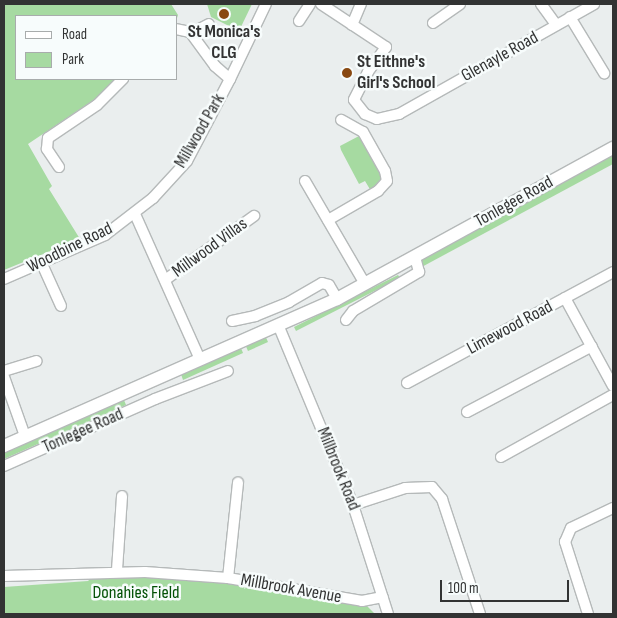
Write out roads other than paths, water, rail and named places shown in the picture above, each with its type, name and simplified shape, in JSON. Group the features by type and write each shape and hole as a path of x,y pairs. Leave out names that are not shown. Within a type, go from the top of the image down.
{"main road":[{"name":"Tonlegee Road","path":"4,446 200,359 279,327 337,299 613,148"}],"street":[{"path":"230,79 266,4"},
{"path":"299,21 310,4"},
{"path":"321,4 352,25 360,4 368,4"},
{"path":"432,22 460,4"},
{"path":"541,4 556,25"},
{"name":"Glenayle Road","path":"352,25 386,47 368,72 354,100 365,114 377,119 399,114 594,4"},
{"path":"570,17 604,73"},
{"path":"178,30 192,33 209,24"},
{"name":"Millwood Park","path":"135,214 187,161 230,79 215,66 192,33"},
{"path":"58,167 47,149 48,138 97,105 122,80"},
{"path":"328,220 378,191 387,182 385,171 363,132 341,120"},
{"path":"305,181 364,284"},
{"name":"Woodbine Road","path":"4,279 105,235 135,214"},
{"name":"Millwood Villas","path":"135,214 200,359"},
{"name":"Millwood Villas","path":"165,280 254,216"},
{"path":"346,320 353,311 419,272 415,257"},
{"path":"42,264 61,306"},
{"name":"Limewood Road","path":"407,383 613,272"},
{"path":"232,321 255,316 289,302 322,283 329,285 337,299"},
{"path":"565,298 613,386"},
{"name":"Millbrook Road","path":"279,327 353,505 388,614"},
{"path":"467,412 592,346"},
{"path":"4,371 37,361"},
{"name":"Tonlegee Road","path":"7,465 155,399 228,371"},
{"path":"4,377 25,436"},
{"path":"148,382 155,399"},
{"path":"501,457 613,395"},
{"name":"Millbrook Avenue","path":"228,578 238,482"},
{"path":"353,505 405,488 432,487 442,499 480,614"},
{"path":"117,570 122,496"},
{"path":"588,614 565,542 571,528 612,511"},
{"name":"Millbrook Avenue","path":"4,576 117,570 228,578 362,600 384,597"}],"place":[{"name":"St Monica's CLG","path":"224,14"},
{"name":"St Eithne's Girl's School","path":"347,73"}],"park label":[{"name":"Donahies Field","path":"136,593"}]}
